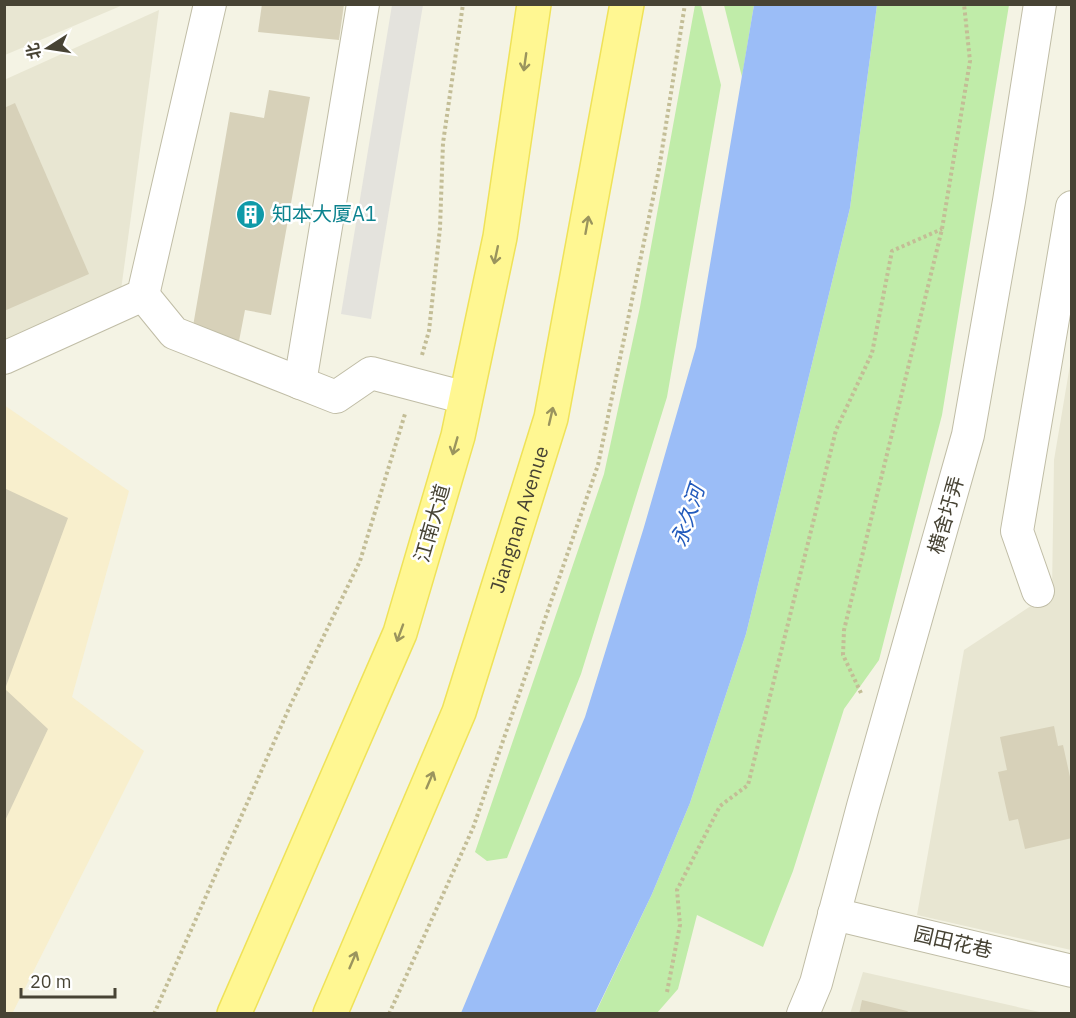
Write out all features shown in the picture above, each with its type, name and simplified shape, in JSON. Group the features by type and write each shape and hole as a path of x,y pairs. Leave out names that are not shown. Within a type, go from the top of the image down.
{"main road":[{"name":"江南大道","path":"234,1014 400,633 458,436 500,237 534,4"},
{"name":"Jiangnan Avenue","path":"330,1014 459,712 551,418 627,4"}],"street":[{"path":"143,294 210,4"},
{"path":"300,383 363,4"},
{"name":"横舍圩弄","path":"803,1014 816,983 968,435 1009,201 1040,4"},
{"path":"1038,591 1017,531 1071,207"},
{"path":"4,358 143,294"},
{"path":"143,294 174,333 336,397 371,373 466,398"},
{"name":"园田花巷","path":"834,914 1071,970"}],"path":[{"path":"154,1014 290,706 360,561 429,331 440,228 443,143 463,4"},
{"path":"389,1014 473,828 598,465 659,168 685,4"},
{"path":"863,696 843,655 844,630 942,229 970,61 964,4"},
{"path":"667,992 680,925 677,890 720,806 748,784 836,430 872,353 892,251 942,229"}],"shaded area":[{"path":"5,4 123,4 123,5 5,55"},
{"path":"392,5 423,5 371,319 341,314"},
{"path":"159,10 121,290 5,340 4,80"},
{"path":"1071,359 1071,950 917,915 964,650 1052,592 1054,460"},
{"path":"4,405 129,491 72,697 144,751 12,1014 4,1013"},
{"path":"863,972 1044,1013 850,1014"}],"green space":[{"path":"695,5 701,5 721,85 667,397 581,674 507,858 487,861 475,852 604,474 640,307"},
{"path":"724,5 754,5 742,77"},
{"path":"877,5 1009,5 942,415 879,660 844,709 793,871 763,947 697,915 678,989 657,1013 595,1014 652,894 690,803 746,634 850,208"}],"water":[{"name":"永久河","path":"754,5 877,5 850,208 746,634 690,803 652,894 595,1013 461,1013 585,717 644,527 696,347"}],"building":[{"path":"262,4 344,4 339,40 258,32"},
{"name":"知本大厦A1","path":"269,90 310,97 271,315 245,310 239,341 192,332 230,112 264,118"},
{"path":"15,103 89,274 4,311 4,108"},
{"path":"4,488 68,518 5,689 48,729 4,823"},
{"path":"1054,726 1058,746 1063,745 1072,786 1072,838 1025,849 1018,819 1009,821 998,772 1007,770 1000,737"},
{"path":"862,1000 907,1011 911,1014 859,1014"}],"place":[{"name":"知本大厦A1","path":"251,214"}]}
